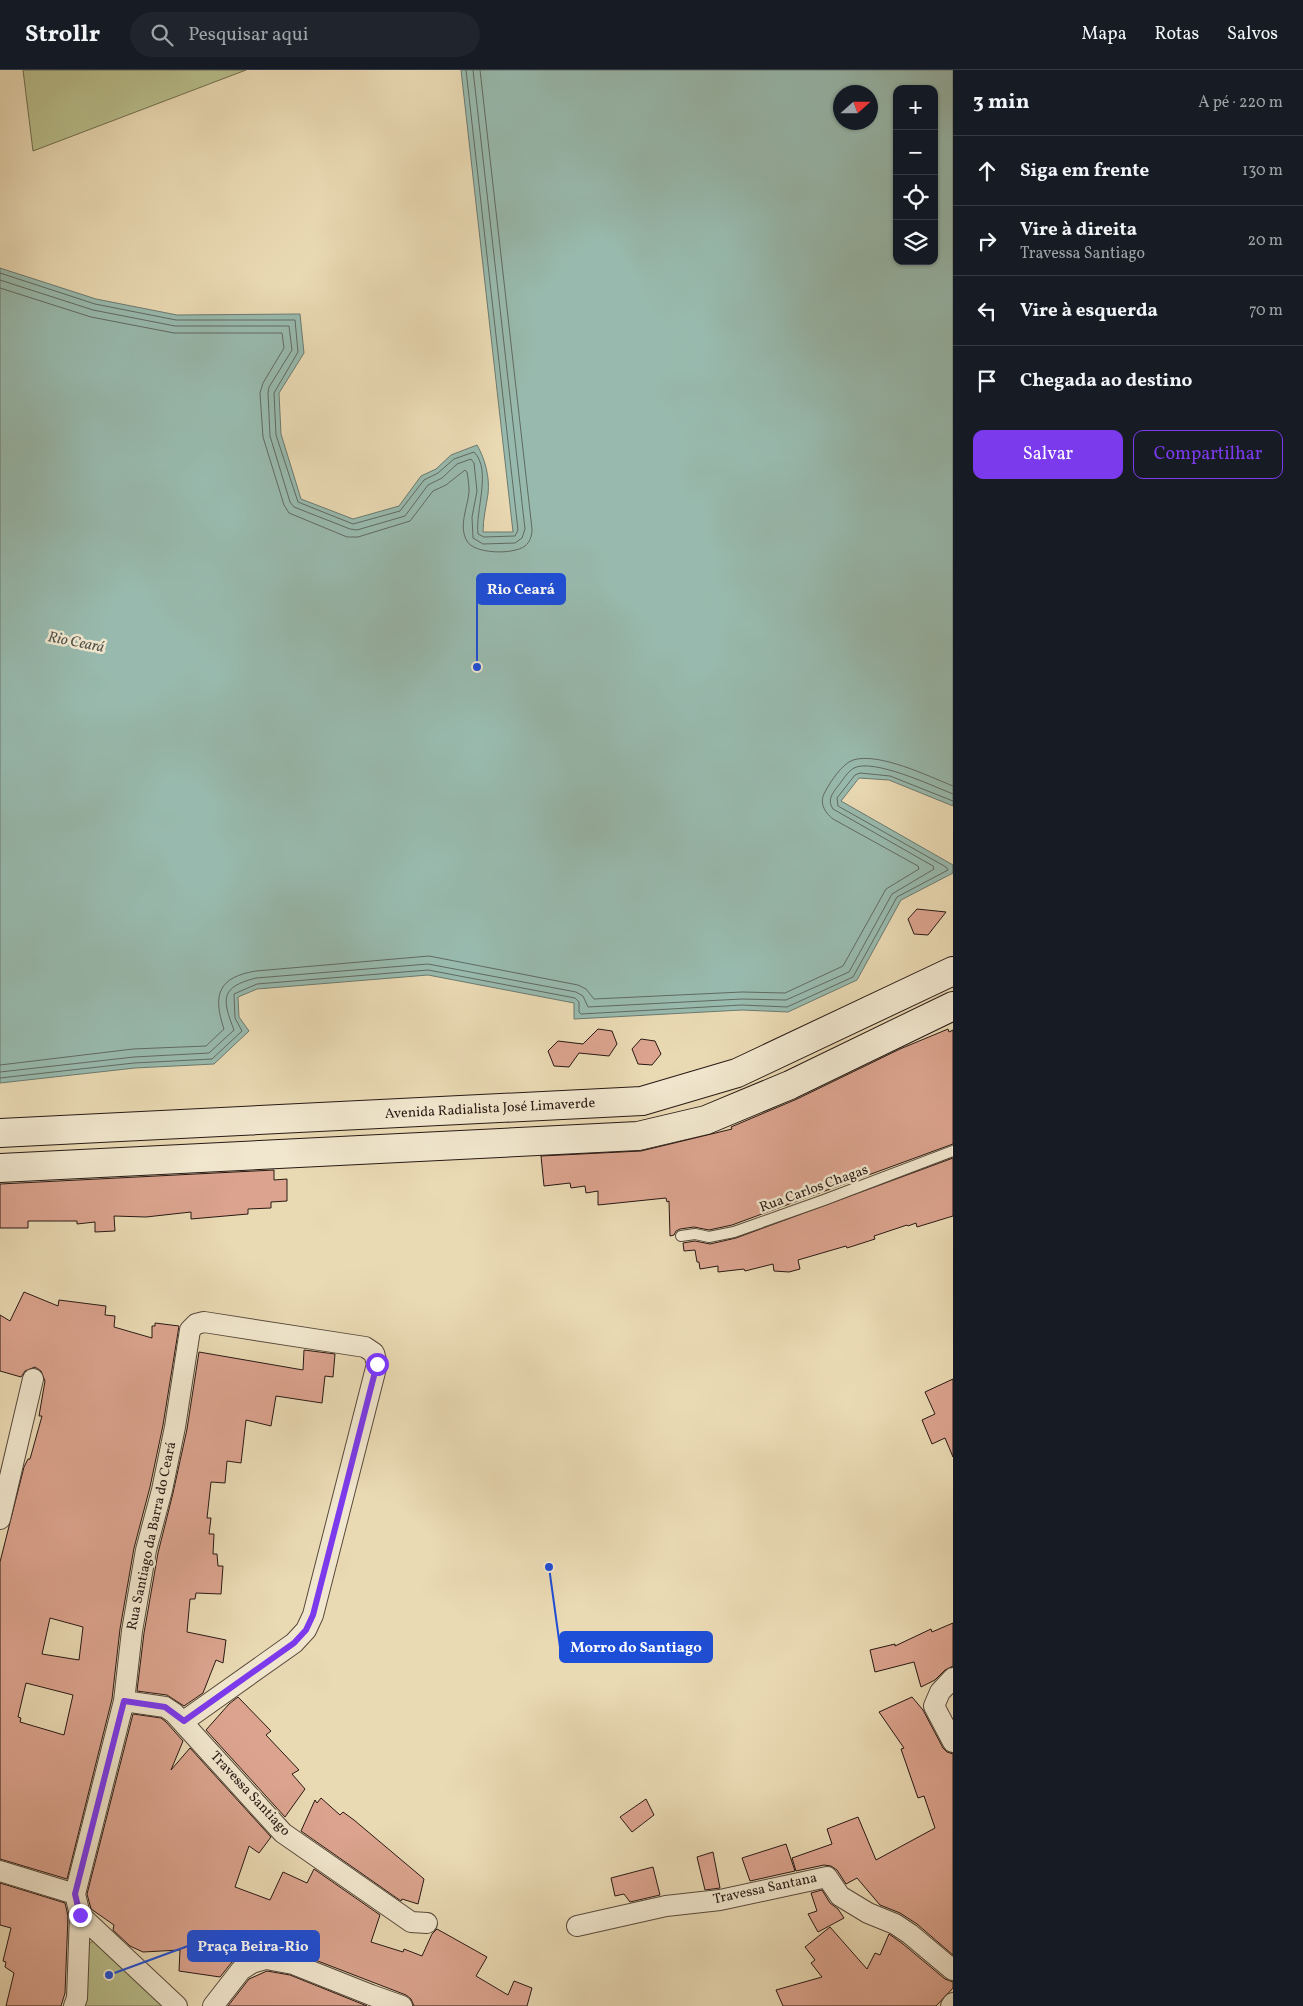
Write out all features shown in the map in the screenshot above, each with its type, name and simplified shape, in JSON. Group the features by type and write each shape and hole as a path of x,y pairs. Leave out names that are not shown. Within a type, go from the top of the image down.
{"main road":[{"name":"Avenida Radialista José Limaverde","path":"0,1133 642,1101 737,1073 953,970"},
{"path":"0,1168 267,1153 638,1136 706,1120 790,1085 953,1006"},
{"path":"267,1120 267,1153"},
{"path":"215,1156 216,1122"}],"street":[{"name":"Rua Santiago da Barra do Ceará","path":"74,2006 77,1998 80,1915 75,1894 124,1701 132,1631 146,1550 162,1490 175,1427 190,1330 196,1324 204,1322 365,1347 374,1353 377,1364 313,1615 306,1630 294,1643 184,1721"},
{"path":"0,1519 33,1379"},
{"path":"953,1678 940,1692 934,1706 953,1742"},
{"name":"Travessa Santiago","path":"124,1701 165,1707 184,1721 283,1833 411,1922 427,1923"},
{"path":"0,1871 75,1894"},
{"name":"Travessa Santana","path":"577,1926 666,1906 720,1900 827,1877 840,1896 868,1913 895,1924 953,1970"},
{"path":"80,1915 177,2006"},
{"path":"213,2006 241,1970 252,1963 266,1959 292,1964 371,1996 402,2006"}],"lane":[{"name":"Rua Carlos Chagas","path":"681,1236 694,1234 709,1236 734,1232 953,1151"}],"green space":[{"path":"23,70 246,70 33,151"},
{"path":"97,1939 167,2006 79,2006 88,1944"}],"water":[{"name":"Rio Ceará","path":"461,70 953,70 953,806 889,780 859,778 841,801 953,865 953,873 901,900 857,980 788,1012 742,1010 574,1019 574,1003 428,975 257,989 238,997 239,1017 249,1031 214,1064 135,1068 0,1083 0,268 96,299 177,315 300,314 304,353 279,393 281,434 301,499 353,519 399,506 421,476 436,469 451,455 477,445 485,462 488,475 488,494 483,532 513,532"}],"building":[{"path":"917,909 946,912 928,935 914,934 908,919"},
{"path":"598,1029 612,1031 617,1044 609,1056 579,1053 569,1067 554,1066 548,1051 558,1041 583,1044"},
{"path":"948,1029 949,1032 953,1030 953,1144 732,1225 709,1230 694,1227 680,1229 670,1236 669,1201 667,1202 666,1198 598,1205 598,1191 586,1193 585,1186 571,1188 570,1183 544,1186 541,1156 641,1151 732,1129 731,1127 797,1099 900,1049"},
{"path":"641,1039 655,1041 661,1054 652,1065 638,1064 632,1049"},
{"path":"953,1158 953,1216 917,1227 916,1223 907,1225 874,1236 875,1239 847,1248 846,1246 798,1260 800,1269 789,1272 774,1271 773,1264 745,1271 744,1269 718,1272 718,1266 700,1269 695,1250 684,1251 683,1243 695,1241 710,1244 736,1238"},
{"path":"274,1170 274,1180 287,1179 287,1201 271,1202 271,1208 248,1209 248,1214 191,1219 191,1212 146,1217 114,1216 115,1231 95,1232 95,1222 77,1224 77,1221 28,1221 28,1228 0,1228 0,1184"},
{"path":"24,1292 58,1306 59,1300 106,1306 105,1315 115,1316 114,1327 152,1338 152,1326 155,1326 155,1323 179,1326 163,1425 150,1487 134,1548 120,1629 112,1699 67,1879 0,1859 0,1562 24,1467 28,1459 30,1459 42,1416 39,1416 45,1381 41,1371 35,1367 25,1371 21,1377 0,1371 0,1315 10,1321","holes":["50,1618 83,1627 79,1660 42,1654","26,1683 73,1695 64,1735 20,1722 21,1718 18,1717"]},
{"path":"304,1350 335,1354 333,1377 325,1376 322,1403 276,1396 271,1426 246,1420 241,1463 227,1461 225,1483 211,1482 207,1518 211,1518 209,1534 214,1534 213,1554 217,1554 218,1566 223,1566 221,1594 196,1593 195,1599 190,1599 187,1632 226,1640 223,1663 216,1660 203,1693 184,1706 167,1695 137,1691 144,1633 158,1553 187,1429 199,1352 303,1370"},
{"path":"953,1379 953,1457 945,1438 932,1444 922,1420 935,1414 925,1392"},
{"path":"953,1623 953,1666 945,1670 935,1680 921,1687 914,1662 875,1672 870,1650 895,1644 895,1646 931,1629 932,1632"},
{"path":"238,1697 271,1731 266,1735 299,1770 292,1774 305,1789 285,1817 206,1730 229,1704"},
{"path":"912,1697 923,1710 943,1748 953,1754 953,1955 917,1924 900,1913 880,1905 857,1878 846,1884 837,1870 831,1866 824,1865 796,1871 792,1858 832,1844 827,1829 858,1817 876,1860 935,1828 924,1796 918,1798 901,1749 904,1748 879,1712"},
{"path":"133,1714 161,1718 183,1741 171,1770 190,1748 271,1837 259,1853 249,1846 235,1887 270,1900 283,1872 307,1883 314,1869 380,1915 371,1942 403,1952 404,1949 422,1956 432,1934 437,1929 487,1957 476,1976 508,1995 514,1981 532,1988 527,2006 414,2006 411,1999 406,1995 297,1953 268,1947 246,1953 232,1962 220,1977 179,1971 180,1950 143,1952 130,1946 113,1930 114,1925 91,1909 87,1894"},
{"path":"321,1798 340,1815 343,1812 354,1820 424,1879 418,1904 402,1899 401,1901 301,1831 315,1800 317,1803"},
{"path":"646,1799 654,1815 632,1832 620,1817"},
{"path":"786,1844 795,1871 750,1881 742,1858"},
{"path":"713,1852 720,1888 705,1890 697,1857"},
{"path":"653,1867 660,1895 630,1902 624,1894 615,1896 611,1878"},
{"path":"0,1883 65,1903 68,1916 65,1993 61,2006 6,2006 14,1973 5,1967 6,1962 3,1961 11,1928 0,1925"},
{"path":"822,1890 830,1903 838,1909 844,1918 818,1932 808,1914 817,1911 811,1893"},
{"path":"830,1927 867,1969 875,1953 880,1955 889,1934 945,1979 953,1982 953,1988 936,2006 783,2006 776,1990 822,1977 811,1963 815,1960 805,1947"},
{"path":"267,1971 290,1975 367,2006 228,2006 249,1979"}],"place":[{"name":"Rio Ceará","path":"477,667"},
{"name":"Morro do Santiago","path":"549,1567"},
{"name":"Praça Beira-Rio","path":"109,1975"}],"route":[{"path":"80,1915 75,1894 124,1701 165,1707 184,1721 294,1643 306,1630 313,1615 377,1364"}]}
